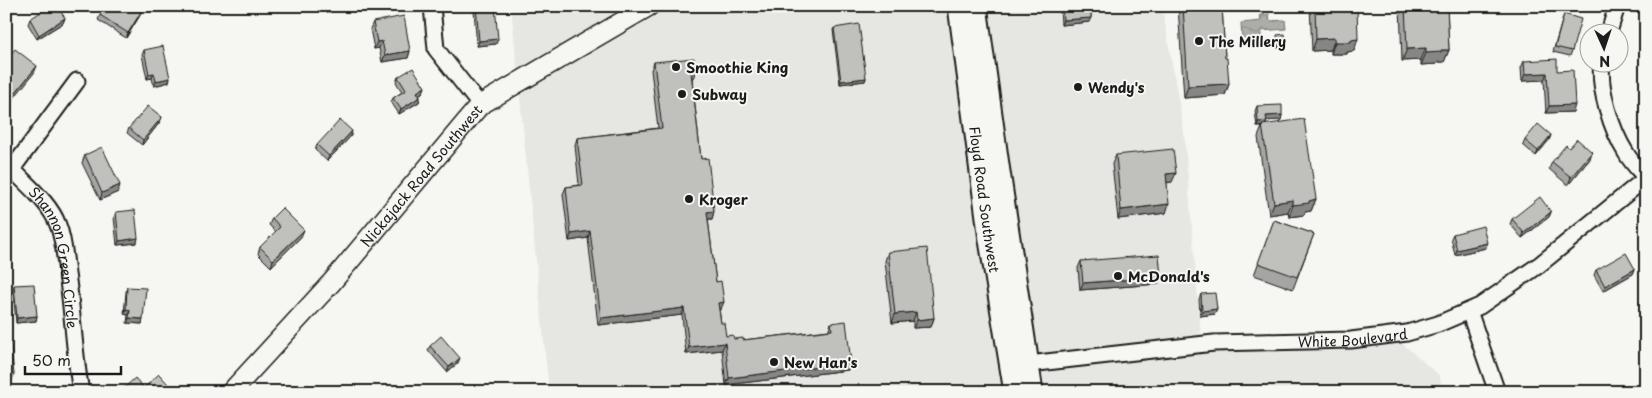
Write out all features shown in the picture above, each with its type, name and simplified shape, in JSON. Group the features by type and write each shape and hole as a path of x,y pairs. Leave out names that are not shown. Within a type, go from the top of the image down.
{"main road":[{"name":"Floyd Road Southwest","path":"959,6 990,240 1019,365 1032,392"},
{"name":"Floyd Road Southwest","path":"976,6 1019,365 1015,392"}],"street":[{"path":"432,6 436,49 480,105"},
{"name":"Nickajack Road Southwest","path":"231,392 332,282 480,105 649,6"},
{"path":"1612,22 1617,6"},
{"name":"White Boulevard","path":"1019,365 1214,343 1352,340 1407,333 1438,324 1480,306 1539,265 1646,178 1626,153 1614,129 1603,90 1602,72"},
{"path":"9,169 77,81"},
{"name":"Shannon Green Circle","path":"9,169 47,206 58,224 64,249 73,317 76,365 81,392"},
{"path":"1468,311 1497,392"}],"shaded area":[{"path":"511,6 1162,6 1184,132 1201,338 1392,335 1440,376 1442,392 549,392"}],"water":[{"path":"1269,14 1270,21 1285,20 1286,29 1261,31 1261,38 1242,39 1241,23 1261,21 1260,15"}],"building":[{"path":"50,6 57,6 65,18 39,35 30,19"},
{"path":"106,6 120,6 126,10 128,6 131,6 141,12 128,33 100,15"},
{"path":"476,6 495,6 498,39 479,41"},
{"path":"1062,6 1091,6 1091,18 1063,20"},
{"name":"The Millery","path":"1183,6 1222,6 1225,58 1227,58 1229,84 1188,86"},
{"path":"1315,6 1357,6 1358,39 1351,40 1351,42 1335,42 1335,38 1316,39"},
{"path":"1405,6 1447,6 1449,50 1426,53 1426,48 1407,49"},
{"path":"1564,14 1581,19 1572,51 1555,47"},
{"path":"404,16 410,51 385,55 382,41 377,42 373,22"},
{"path":"859,24 866,78 841,81 834,28"},
{"path":"1285,34 1286,45 1278,46 1277,35"},
{"path":"163,46 170,78 156,81 154,73 149,74 144,50"},
{"path":"15,49 37,66 7,103 6,60"},
{"path":"694,58 696,71 691,72 701,159 708,158 714,211 707,212 716,282 721,281 724,302 718,303 721,323 724,323 726,336 733,335 734,339 743,338 743,340 832,330 831,323 846,321 851,363 729,378 725,343 689,347 684,308 601,318 590,231 571,234 566,187 583,185 577,138 662,128 654,62"},
{"path":"1557,59 1557,71 1573,70 1575,105 1549,106 1547,73 1525,74 1524,61"},
{"path":"413,68 425,87 417,92 420,97 401,109 393,98 406,90 398,77"},
{"path":"1282,105 1282,115 1266,116 1267,121 1258,122 1257,106"},
{"path":"148,106 162,117 143,140 129,128"},
{"path":"1304,119 1316,199 1309,201 1309,203 1293,205 1293,200 1274,203 1262,125"},
{"path":"340,120 352,131 329,156 317,145"},
{"path":"1538,124 1551,135 1538,151 1525,140"},
{"path":"1577,139 1592,152 1571,177 1552,162 1566,145 1569,148"},
{"path":"102,147 120,185 102,193 85,155"},
{"path":"1173,149 1176,173 1166,174 1169,204 1121,210 1116,155"},
{"path":"1540,197 1551,212 1524,233 1512,219"},
{"path":"282,208 304,230 273,260 260,247 280,227 272,218"},
{"path":"135,210 138,238 119,241 116,212"},
{"path":"1274,220 1314,234 1297,277 1258,263"},
{"path":"1483,226 1487,243 1457,250 1453,234"},
{"path":"927,248 934,318 917,320 916,312 895,314 888,252"},
{"path":"1626,253 1635,269 1605,286 1596,270"},
{"name":"McDonald's","path":"1159,255 1161,277 1083,283 1081,261"},
{"path":"34,284 37,316 17,318 14,285"},
{"path":"127,287 146,288 143,319 129,318 130,310 126,309"},
{"path":"1215,293 1217,309 1202,311 1201,294"},
{"path":"441,336 460,358 449,367 430,346"},
{"path":"6,338 10,338 14,374 6,375"},
{"path":"159,374 175,392 126,392 123,389 135,378 144,388"},
{"path":"1143,387 1143,392 1098,392 1098,390"}],"place":[{"name":"The Millery","path":"1199,41"},
{"name":"Smoothie King","path":"676,67"},
{"name":"Wendy's","path":"1078,87"},
{"name":"Subway","path":"682,94"},
{"name":"Kroger","path":"689,199"},
{"name":"McDonald's","path":"1118,276"},
{"name":"New Han's","path":"774,362"}]}
